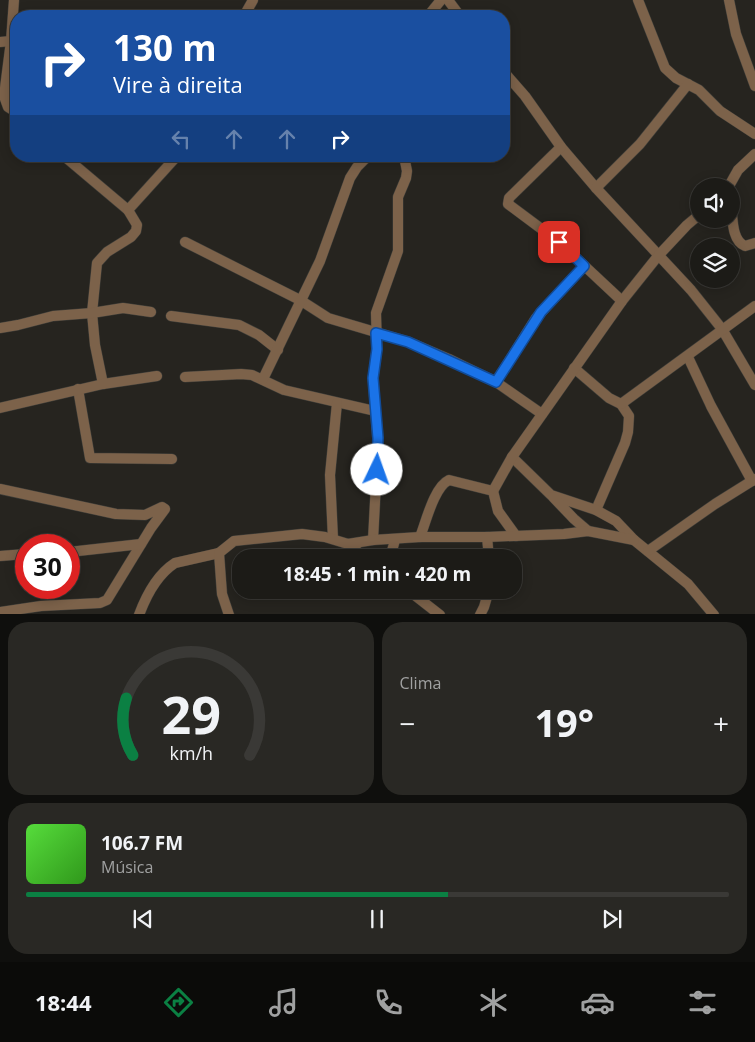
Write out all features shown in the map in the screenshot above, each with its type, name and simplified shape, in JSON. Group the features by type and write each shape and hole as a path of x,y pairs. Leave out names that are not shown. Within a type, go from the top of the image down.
{"street":[{"path":"433,10 441,0"},
{"path":"638,0 665,68 676,78 699,90 720,111 755,134"},
{"path":"729,0 736,34 755,86"},
{"path":"10,49 4,96 10,108"},
{"path":"510,79 541,117 561,148 691,290 722,329 755,385"},
{"path":"596,188 640,144 688,84"},
{"path":"561,148 509,198 508,204 559,242 622,300"},
{"path":"734,178 738,170 755,154"},
{"path":"71,162 128,210 137,225 136,231 125,242 107,252 97,263 92,313 95,345 103,384"},
{"path":"128,210 172,162"},
{"path":"263,379 322,256 350,178 362,162"},
{"path":"373,540 378,444 373,378 377,349 376,313 378,302 398,251 398,197 406,178 405,162"},
{"path":"516,536 498,511 493,491 512,457 622,300 658,256 690,222"},
{"path":"735,228 736,238 741,244 745,246 755,243"},
{"path":"185,242 300,300 328,318 408,342 496,382 542,414"},
{"path":"496,382 541,312 584,266"},
{"path":"621,404 688,357 722,329 755,306"},
{"path":"0,328 18,326 53,316 123,308 151,312"},
{"path":"171,316 239,325 259,335 278,350"},
{"path":"648,551 714,504 753,480 711,406 688,357"},
{"path":"574,368 609,398 621,404 629,416 628,432 596,510"},
{"path":"185,377 252,375 284,390 375,411"},
{"path":"0,408 78,389 157,376"},
{"path":"78,389 90,458 172,459"},
{"path":"333,539 330,475 337,403"},
{"path":"512,457 588,531"},
{"path":"420,537 436,495 444,482 454,480 493,491"},
{"path":"0,489 116,514 145,515 164,508 165,511 141,544 110,595 103,602 41,606 0,612"},
{"path":"551,495 596,510 616,522 634,540 688,584 714,614"},
{"path":"348,544 373,540 420,537 488,537 588,531 634,540"},
{"path":"139,614 157,581 169,567 175,563 219,553 234,541 302,534 333,539 348,544 354,549"},
{"path":"488,537 489,549"},
{"path":"392,549 395,540"},
{"path":"80,551 141,544"},
{"path":"219,553 222,594 229,614"},
{"path":"0,556 15,555"},
{"path":"420,599 440,614"},
{"path":"480,614 486,599"}],"route":[{"path":"377,470 378,438 373,378 377,349 376,333 408,342 496,382 536,318 584,266 559,242"}]}
